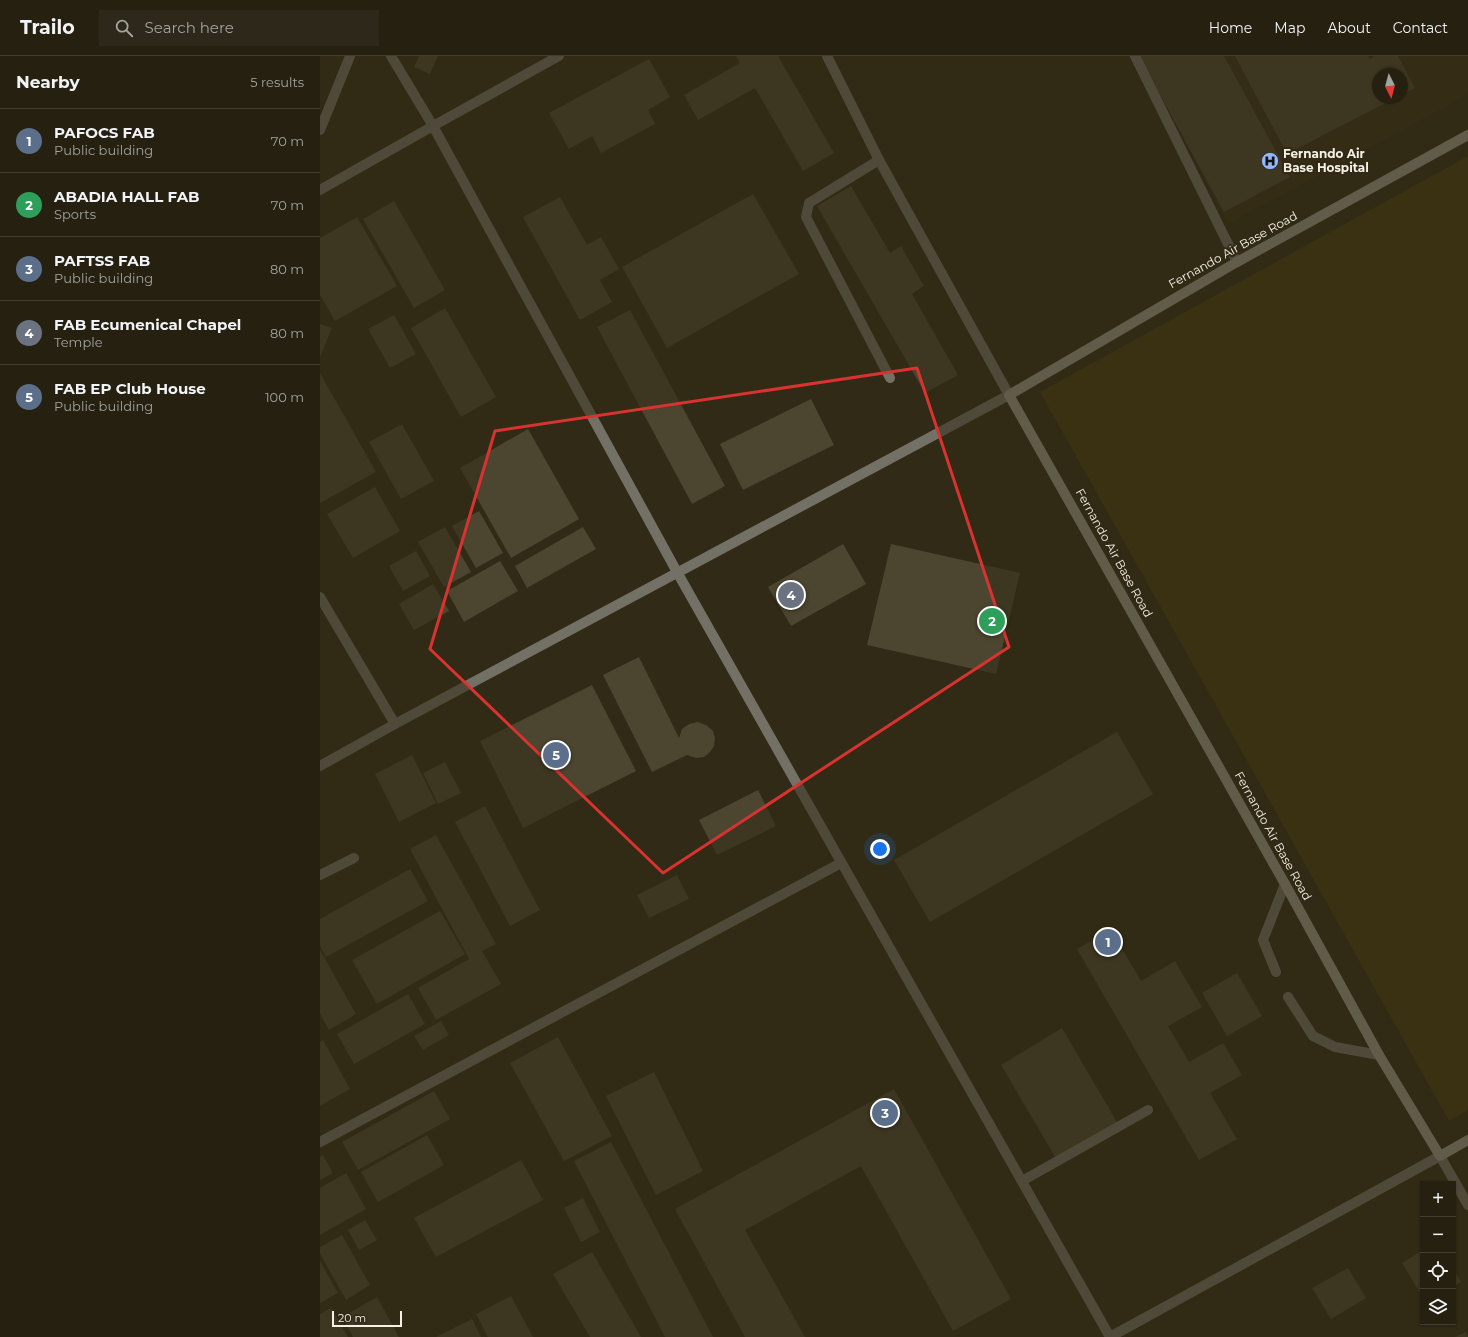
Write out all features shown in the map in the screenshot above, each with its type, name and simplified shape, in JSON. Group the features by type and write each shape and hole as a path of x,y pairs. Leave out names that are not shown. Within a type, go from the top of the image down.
{"street":[{"path":"320,130 350,56"},
{"path":"391,56 433,126 677,572 1110,1337 1122,1334 1468,1140"},
{"path":"320,190 559,56"},
{"path":"320,766 394,724 1009,395 879,160 827,56"},
{"path":"1135,56 1237,262"},
{"name":"Fernando Air Base Road","path":"1440,1156 1379,1055 1285,884 1009,395 1237,262 1468,135"},
{"path":"879,160 809,203 806,217 890,378"},
{"path":"320,597 394,724"},
{"path":"320,875 354,858"},
{"path":"320,1142 841,863"},
{"path":"1276,972 1263,940 1285,884"},
{"path":"1288,996 1313,1036 1335,1047 1379,1055"},
{"path":"1022,1182 1148,1110"},
{"path":"1440,1156 1468,1205"}],"highlighted area":[{"path":"917,368 1009,647 663,873 430,649 495,431"}],"shaded area":[{"name":"Fernando Air Base Hospital","path":"1139,56 1468,56 1468,95 1228,224"},
{"path":"1468,156 1468,1110 1449,1121 1040,392"}],"building":[{"path":"419,56 438,56 430,74 414,67"},
{"path":"736,56 778,56 834,153 803,171 755,88 698,120 684,95 740,63"},
{"path":"1139,56 1224,56 1290,177 1224,212"},
{"path":"1235,56 1368,56 1370,59 1375,56 1398,56 1404,68 1372,68 1372,104 1383,104 1287,154"},
{"path":"649,59 670,97 648,110 655,124 601,153 592,136 569,149 549,113"},
{"path":"1408,75 1415,88 1408,91"},
{"path":"851,186 890,253 901,246 924,286 912,294 958,375 925,393 817,206"},
{"path":"753,194 799,274 667,348 622,267"},
{"path":"560,197 587,245 601,237 619,269 600,280 612,302 580,320 523,217"},
{"path":"394,201 445,290 414,308 363,219"},
{"path":"357,217 397,286 335,321 320,295 320,238"},
{"path":"445,308 496,397 461,417 411,328"},
{"path":"630,310 725,486 692,504 597,327"},
{"path":"394,315 416,354 390,368 368,329"},
{"path":"320,324 332,328 320,357"},
{"path":"320,373 376,472 320,503"},
{"path":"811,399 834,445 743,490 720,444"},
{"path":"402,424 434,481 401,499 369,442"},
{"path":"528,429 579,519 511,558 460,468"},
{"path":"375,487 400,531 353,558 327,514"},
{"path":"479,511 503,553 476,568 452,526"},
{"path":"445,527 471,572 444,587 418,542"},
{"path":"583,527 596,549 527,588 515,566"},
{"path":"843,544 866,584 791,626 768,587"},
{"path":"891,544 1020,573 996,674 867,645"},
{"path":"416,551 430,576 403,591 389,566"},
{"path":"500,561 518,591 464,622 447,591"},
{"path":"433,584 449,611 414,630 399,604"},
{"path":"639,657 679,738 682,729 689,724 698,722 706,725 713,731 715,738 714,746 704,757 696,758 687,755 652,772 603,675"},
{"path":"592,685 636,771 523,828 480,741"},
{"path":"1117,732 1153,794 930,922 894,860"},
{"path":"412,755 436,803 399,822 375,774"},
{"path":"445,762 461,793 438,804 423,773"},
{"path":"758,790 776,826 717,855 699,820"},
{"path":"485,806 540,910 510,926 455,822"},
{"path":"436,835 496,944 482,951 501,984 436,1020 418,988 469,959 410,849"},
{"path":"410,869 428,901 326,957 320,946 320,919"},
{"path":"677,875 689,899 649,918 637,895"},
{"path":"440,911 465,954 377,1004 352,960"},
{"path":"1111,930 1141,981 1175,961 1202,1007 1168,1026 1189,1062 1223,1043 1242,1075 1210,1093 1237,1139 1199,1160 1077,949"},
{"path":"320,950 356,1014 329,1030 320,1014"},
{"path":"1237,973 1262,1016 1227,1036 1202,993"},
{"path":"408,994 425,1024 354,1064 337,1034"},
{"path":"441,1021 449,1035 423,1050 414,1036"},
{"path":"1062,1028 1118,1124 1057,1160 1001,1065"},
{"path":"558,1037 612,1136 564,1161 510,1063"},
{"path":"323,1040 350,1089 320,1106 320,1042"},
{"path":"654,1072 703,1171 656,1195 606,1096"},
{"path":"894,1089 1011,1299 953,1331 861,1166 745,1230 805,1337 745,1337 675,1209"},
{"path":"434,1091 450,1119 358,1170 342,1142"},
{"path":"427,1135 444,1165 378,1202 361,1172"},
{"path":"611,1142 713,1337 665,1337 574,1161"},
{"path":"323,1155 333,1173 320,1180 320,1157"},
{"path":"521,1160 543,1200 436,1257 414,1218"},
{"path":"346,1173 366,1209 320,1235 320,1188"},
{"path":"583,1198 600,1232 581,1242 564,1208"},
{"path":"365,1220 377,1240 359,1250 348,1230"},
{"path":"342,1235 370,1285 346,1300 320,1254 320,1247"},
{"path":"592,1252 641,1337 590,1337 553,1274"},
{"path":"1420,1252 1420,1293 1402,1263"},
{"path":"320,1261 338,1293 320,1303"},
{"path":"1348,1268 1366,1298 1331,1319 1312,1288"},
{"path":"1456,1273 1461,1282 1456,1285"},
{"path":"511,1296 533,1337 488,1337 476,1314"},
{"path":"377,1297 399,1337 353,1337 342,1317"},
{"path":"331,1308 348,1337 320,1337 320,1314"},
{"path":"472,1319 481,1337 436,1337"},
{"path":"1466,1332 1468,1337 1455,1337"}],"place":[{"name":"Fernando Air Base Hospital","path":"1270,161"},
{"name":"FAB Ecumenical Chapel","path":"791,595"},
{"name":"ABADIA HALL FAB","path":"992,621"},
{"name":"FAB EP Club House","path":"556,755"},
{"name":"PAFOCS FAB","path":"1108,942"},
{"name":"PAFTSS FAB","path":"885,1113"}]}
